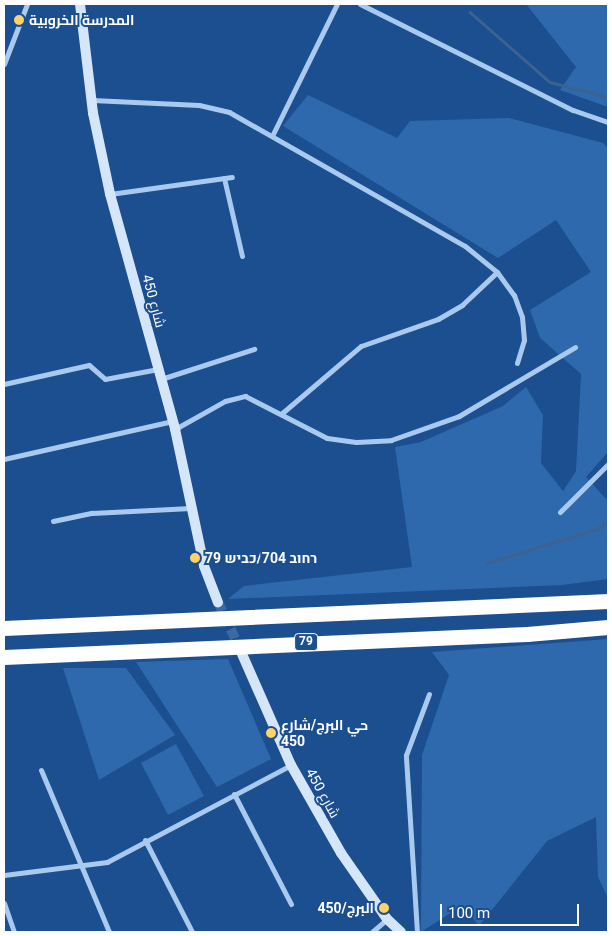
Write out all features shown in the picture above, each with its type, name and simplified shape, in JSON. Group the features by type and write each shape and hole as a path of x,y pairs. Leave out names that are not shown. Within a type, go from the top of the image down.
{"highway":[{"name":"79","path":"4,628 608,601"},
{"name":"79","path":"4,657 527,634 608,628"}],"street":[{"path":"4,64 27,4"},
{"name":"شارع 450","path":"80,4 92,100 110,194 174,425 204,566 218,602"},
{"path":"272,136 337,4"},
{"path":"360,4 574,110 608,122"},
{"path":"92,100 198,104 230,112 465,246 497,272 514,295 522,317 524,340 517,363"},
{"path":"110,194 232,177"},
{"path":"224,178 242,256"},
{"path":"281,414 361,346 438,319 462,305 497,272"},
{"path":"4,459 174,425 225,402 245,396 328,438 356,442 391,440 459,416 575,347"},
{"path":"4,384 89,365 105,379 159,374 254,349"},
{"path":"560,512 608,464"},
{"path":"53,521 92,513 191,508"},
{"name":"شارع 450","path":"242,654 291,765 341,853 387,919 401,932"},
{"path":"417,932 406,756 428,694"},
{"path":"4,876 107,862 145,840 291,765"},
{"path":"41,770 109,932"},
{"path":"234,794 291,904"},
{"path":"145,840 192,932"},
{"path":"4,903 14,932"},
{"path":"372,932 387,919"}],"shaded area":[{"path":"526,4 608,4 608,107 560,90 576,67"},
{"path":"308,95 397,138 410,121 509,118 603,143 608,148 608,452 586,477 608,501 608,579 562,585 228,599 244,586 412,567 395,447 421,442 503,406 526,387 543,415 541,463 563,491 576,471 581,374 540,338 530,310 591,272 556,220 498,258 283,126"},
{"path":"608,639 608,898 598,877 596,817 547,841 479,926 463,905 421,932 422,755 449,675 432,652"},
{"path":"228,659 271,759 217,787 136,662"},
{"path":"63,668 126,668 175,735 99,780"},
{"path":"176,744 204,796 168,815 141,763"}],"waterway":[{"path":"470,12 550,82 608,97"},
{"path":"487,563 597,529 608,521"}],"tunnel":[{"path":"218,602 241,651"}],"place":[{"name":"المدرسة الخروبية","path":"19,20"},
{"name":"רחוב 704/כביש 79","path":"195,558"},
{"name":"حي البرج/شارع 450","path":"271,733"},
{"name":"البرج/450","path":"384,908"}]}
